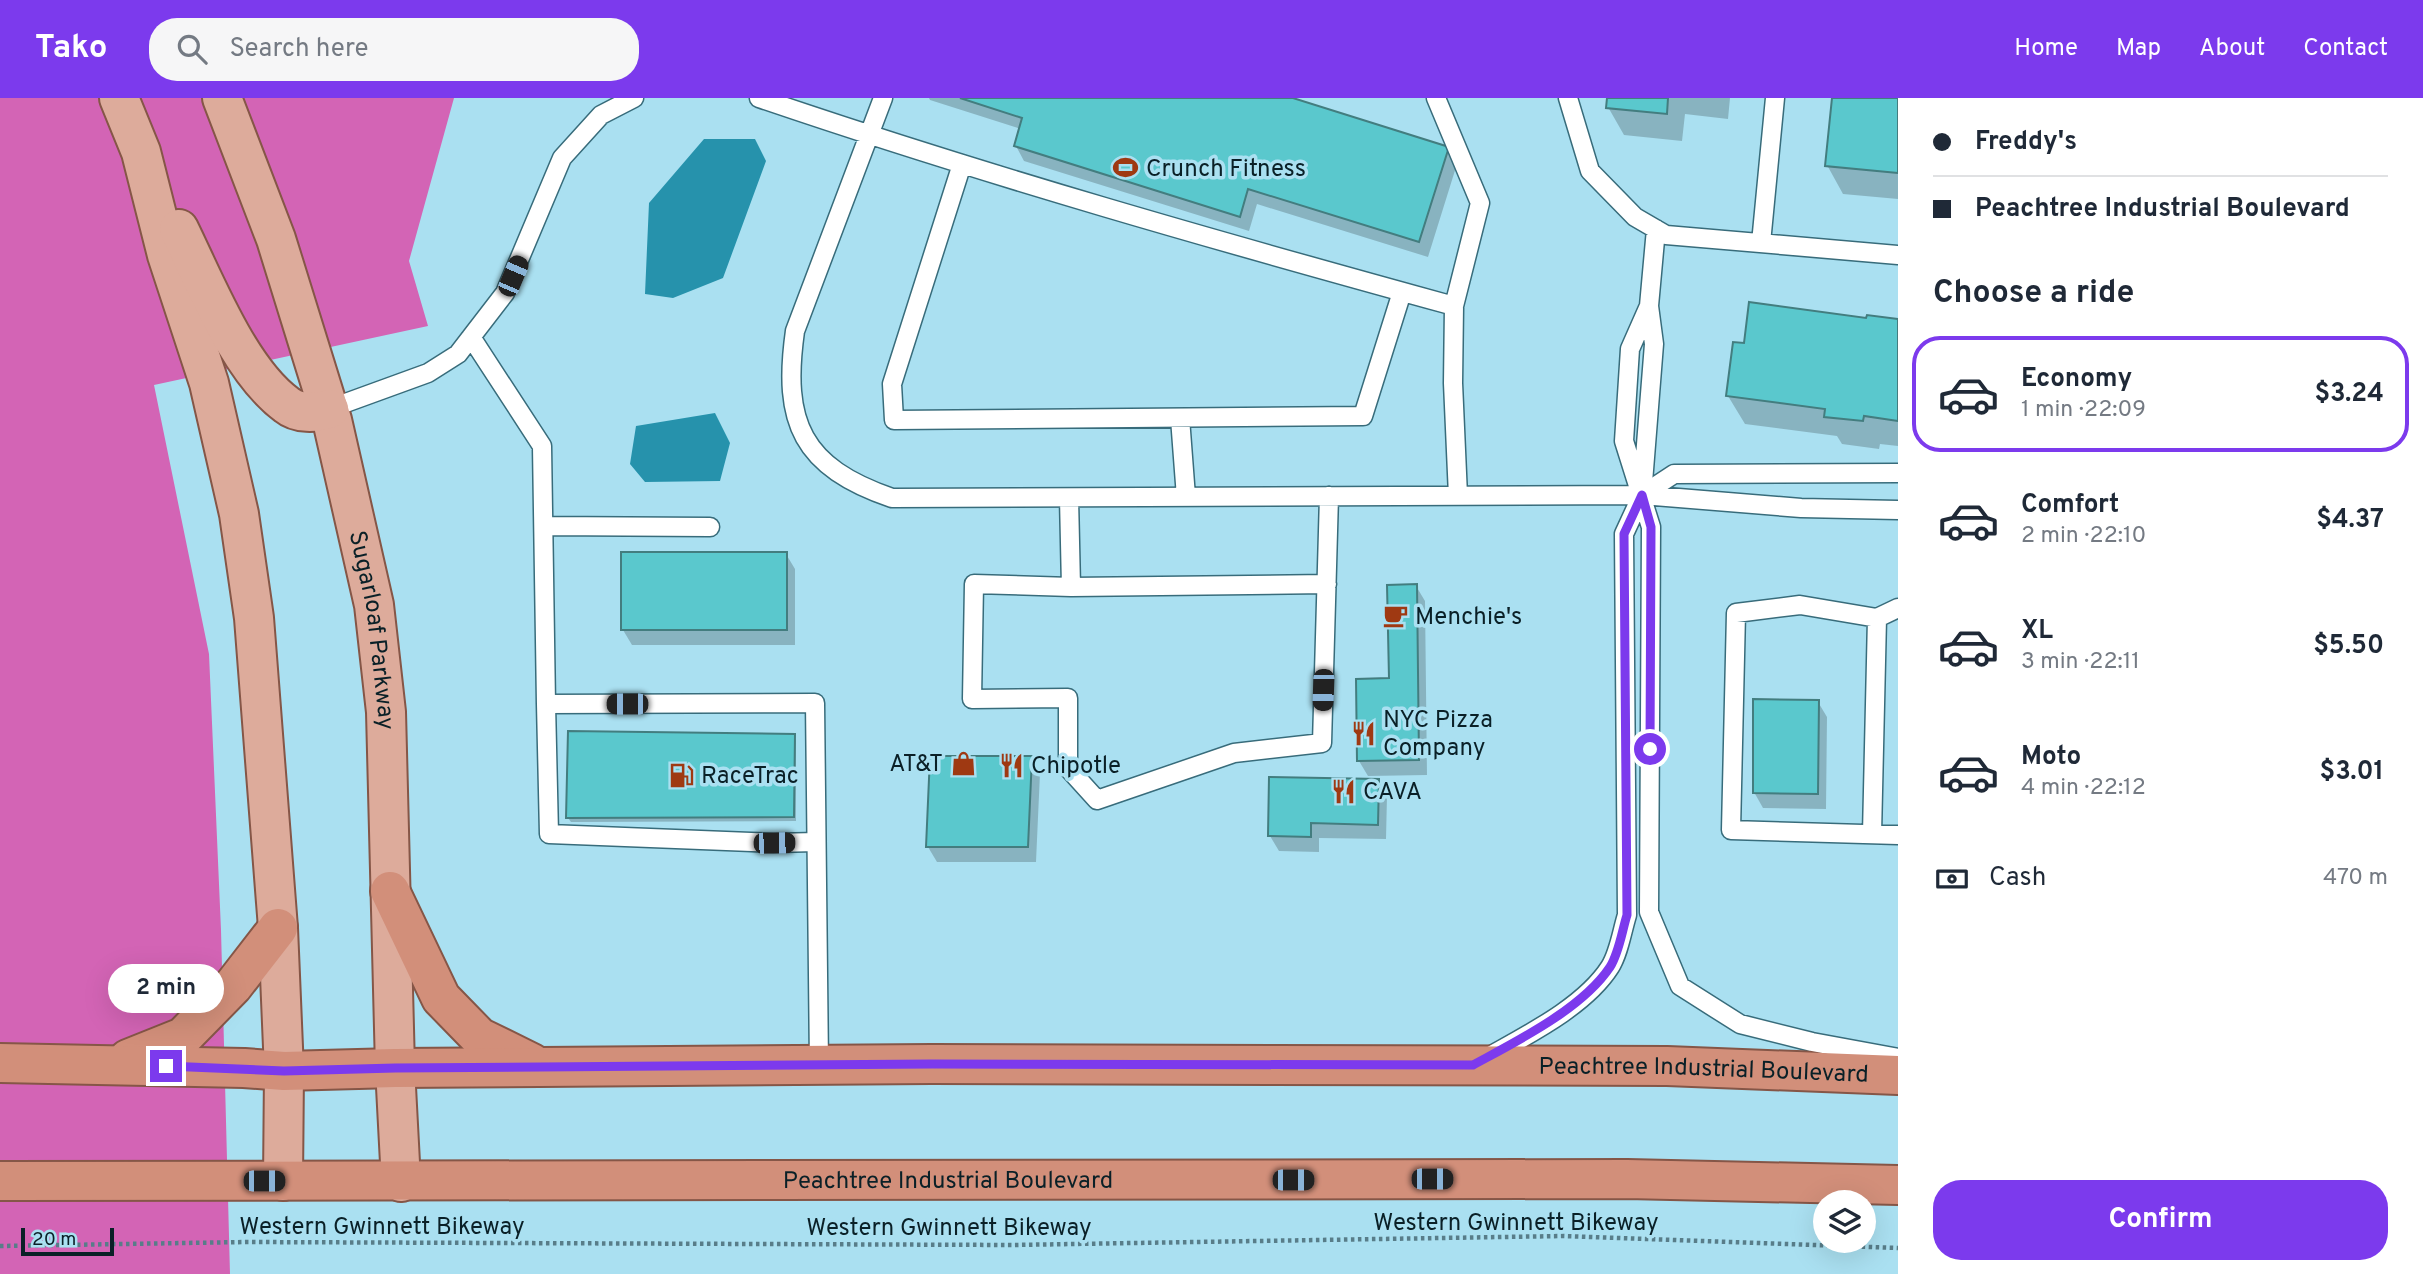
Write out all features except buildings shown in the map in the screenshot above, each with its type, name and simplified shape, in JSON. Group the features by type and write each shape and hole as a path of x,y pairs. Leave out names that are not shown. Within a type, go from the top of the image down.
{"highway":[{"path":"390,891 441,998 479,1037 541,1067"},
{"path":"115,1065 183,1037 233,986 278,928"},
{"name":"Peachtree Industrial Boulevard","path":"0,1063 284,1071 818,1065 1667,1066 1898,1075"},
{"name":"Peachtree Industrial Boulevard","path":"0,1181 1627,1179 1898,1185"}],"main road":[{"path":"119,98 141,152 227,325 256,374 288,407 308,412 329,409"},
{"name":"Sugarloaf Parkway","path":"222,98 276,239 329,409 374,605 386,712 395,1068 401,1182"},
{"path":"141,152 167,255 209,383 239,514 254,618 278,928 284,1071 282,1181"}],"lane":[{"path":"329,409 428,373 458,354 505,293 562,158 601,115 634,98"},
{"path":"759,98 962,164 1454,306"},
{"path":"883,98 795,331 790,362 793,408 802,436 829,467 859,487 892,498 1642,495 1801,508 1898,510"},
{"path":"1436,98 1480,204 1454,306 1453,383 1458,496"},
{"path":"1568,98 1590,171 1635,217 1665,235 1898,256"},
{"path":"1761,243 1774,98"},
{"path":"962,164 892,384 894,420 1363,416 1402,292"},
{"path":"1473,1065 1532,1032 1588,993 1611,965 1627,915 1624,534 1642,495 1654,344 1649,306 1656,229"},
{"path":"471,337 542,446 549,834 774,843 816,842"},
{"path":"1180,418 1186,497"},
{"path":"1642,495 1674,474 1898,473"},
{"path":"1642,495 1651,527 1649,912 1680,986 1740,1024 1812,1042 1898,1058"},
{"path":"1327,584 1071,587 974,584 972,699 1068,698 1068,768 1097,800 1234,753 1322,743 1327,584 1329,496"},
{"path":"1069,498 1071,587"},
{"path":"544,526 710,527"},
{"path":"1898,608 1877,618 1800,605 1736,613 1731,830 1898,835"},
{"path":"1872,834 1877,618"},
{"path":"546,704 815,703 818,1065"}],"path":[{"name":"Western Gwinnett Bikeway","path":"0,1246 246,1242 1012,1245 1563,1236 1898,1248"}],"shaded area":[{"path":"0,98 454,98 409,261 428,326 154,385 209,654 221,930 230,1274 0,1274"}],"water":[{"path":"704,139 755,139 766,161 723,278 673,298 645,294 649,203"},
{"path":"715,413 730,443 720,481 645,482 630,464 636,426"}],"place":[{"name":"Crunch Fitness","path":"1126,168"},
{"name":"Menchie's","path":"1395,616"},
{"name":"NYC Pizza Company","path":"1363,733"},
{"name":"AT&T","path":"963,763"},
{"name":"Chipotle","path":"1011,765"},
{"name":"RaceTrac","path":"681,775"},
{"name":"CAVA","path":"1343,791"}],"route":[{"path":"166,1066 284,1071 932,1064 1473,1065 1532,1032 1588,993 1611,965 1627,915 1624,534 1642,495 1651,527 1650,749"}]}
